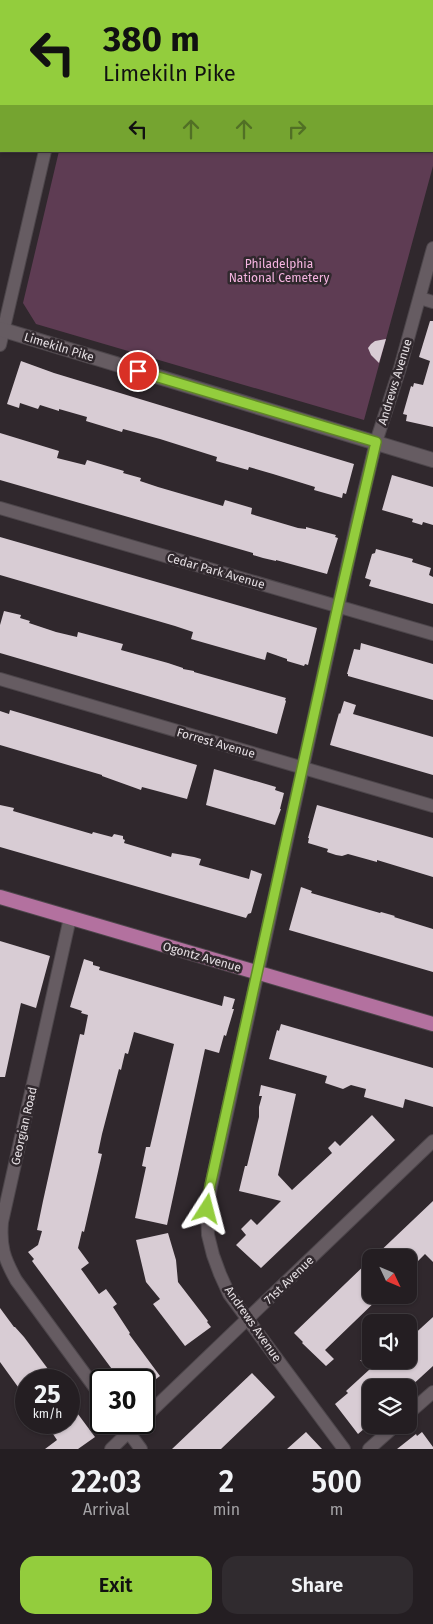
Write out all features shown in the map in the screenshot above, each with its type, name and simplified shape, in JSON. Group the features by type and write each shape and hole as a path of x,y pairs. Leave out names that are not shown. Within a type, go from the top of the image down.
{"main road":[{"name":"Ogontz Avenue","path":"0,897 433,1024"}],"street":[{"path":"0,345 1,331 45,152"},
{"name":"Andrews Avenue","path":"344,1449 230,1294 213,1255 208,1235 207,1209 210,1186 302,768 376,442 400,368 433,248"},
{"path":"420,298 433,302"},
{"name":"Limekiln Pike","path":"1,331 433,460"},
{"name":"Cedar Park Avenue","path":"0,508 433,634"},
{"name":"Forrest Avenue","path":"0,679 433,806"},
{"name":"Georgian Road","path":"70,918 2,1222 1,1238 6,1262 16,1280 90,1381"},
{"name":"71st Avenue","path":"155,1408 433,1141"},
{"path":"417,1406 433,1392"},
{"path":"111,1449 121,1434"},
{"path":"130,1434 141,1449"},
{"path":"369,1449 386,1434"}],"green space":[{"name":"Philadelphia National Cemetery","path":"59,152 433,152 433,166 364,420 36,324 23,303"}],"building":[{"path":"430,321 433,321 433,427 406,421 407,415 403,414 411,386 413,387 414,383 423,385 430,361 419,357"},
{"path":"386,339 379,363 371,355 368,348 375,341"},
{"path":"21,361 54,373 354,464 346,494 343,493 342,498 314,490 315,487 273,474 249,467 248,470 216,461 217,457 123,429 122,432 86,421 87,417 59,409 59,411 40,405 38,409 20,403 19,408 7,404"},
{"path":"0,433 59,451 57,458 85,465 87,460 124,471 123,473 141,478 140,481 158,487 223,506 225,500 252,508 251,514 298,528 306,529 306,527 336,535 335,537 338,538 327,574 263,558 253,555 253,553 0,480"},
{"path":"392,475 433,487 433,525 423,522 422,525 412,522 413,519 382,510"},
{"path":"0,537 317,628 308,665 305,664 304,666 287,661 287,659 267,652 265,660 191,639 193,632 0,575"},
{"path":"376,549 413,559 412,562 431,568 429,575 433,577 433,604 369,586 371,580 365,578 372,554 375,553"},
{"path":"4,611 21,615 20,618 30,621 29,623 56,632 77,637 78,632 123,644 121,650 286,698 277,734 0,653 0,625"},
{"path":"361,643 433,664 433,700 348,676 354,649 360,650"},
{"path":"344,701 356,705 353,714 433,737 433,775 330,745"},
{"path":"10,710 197,765 187,799 142,787 141,790 102,775 0,745 0,711 9,714"},
{"path":"214,769 276,787 275,790 284,793 275,825 206,805"},
{"path":"0,805 14,808 13,811 92,834 93,832 112,837 114,834 123,836 124,843 171,857 172,853 201,859 199,865 249,879 251,870 262,874 251,913 246,918 0,847"},
{"path":"317,805 433,838 433,877 377,860 377,862 348,854 336,855 327,852 328,849 308,843"},
{"path":"301,887 312,891 311,893 395,916 433,929 433,972 289,930"},
{"path":"0,941 50,956 36,1008 21,1003 5,1077 0,1077"},
{"path":"84,959 100,967 99,970 222,1006 224,996 235,999 226,1036 224,1035 219,1053 205,1049 167,1225 135,1218 146,1167 142,1166 146,1147 150,1147 174,1044 134,1032 128,1054 125,1053 121,1070 119,1069 102,1134 98,1153 102,1154 84,1232 82,1231 78,1248 89,1263 81,1269 99,1294 106,1289 117,1304 113,1307 129,1334 155,1369 112,1369 32,1261 34,1259 28,1252 38,1245 42,1231 37,1230 43,1201 80,1034 84,1035 88,1015 70,1007"},
{"path":"281,1024 433,1068 433,1107 405,1099 403,1108 364,1097 366,1089 351,1085 343,1089 325,1083 327,1076 269,1059 277,1030 279,1031"},
{"path":"261,1085 296,1094 278,1175 292,1190 332,1153 328,1148 335,1141 340,1146 372,1115 395,1140 261,1268 236,1245 246,1235 241,1229 251,1219 257,1225 281,1201 239,1191 259,1117 262,1096 259,1096"},
{"path":"433,1201 433,1262 425,1254 418,1261 418,1249 382,1249"},
{"path":"168,1233 176,1260 178,1282 211,1327 185,1346 153,1304 160,1299 146,1282 136,1240"},
{"path":"362,1268 362,1304 373,1304 325,1350 334,1359 326,1366 294,1333"},
{"path":"0,1308 48,1369 15,1369 15,1383 0,1362"},
{"path":"433,1317 433,1366 417,1381 417,1379 362,1379 362,1431 358,1434 335,1404 370,1369 417,1369 417,1332"},
{"path":"155,1369 160,1376 155,1380"},
{"path":"252,1373 275,1397 221,1449 172,1449"},
{"path":"80,1417 90,1430 90,1434 95,1437 78,1449 45,1449 57,1440 53,1434 80,1434"},
{"path":"306,1432 322,1449 287,1449"},
{"path":"422,1432 433,1449 397,1449 416,1434 417,1436"}],"route":[{"path":"138,371 376,442 341,591 210,1186 207,1209"}]}
